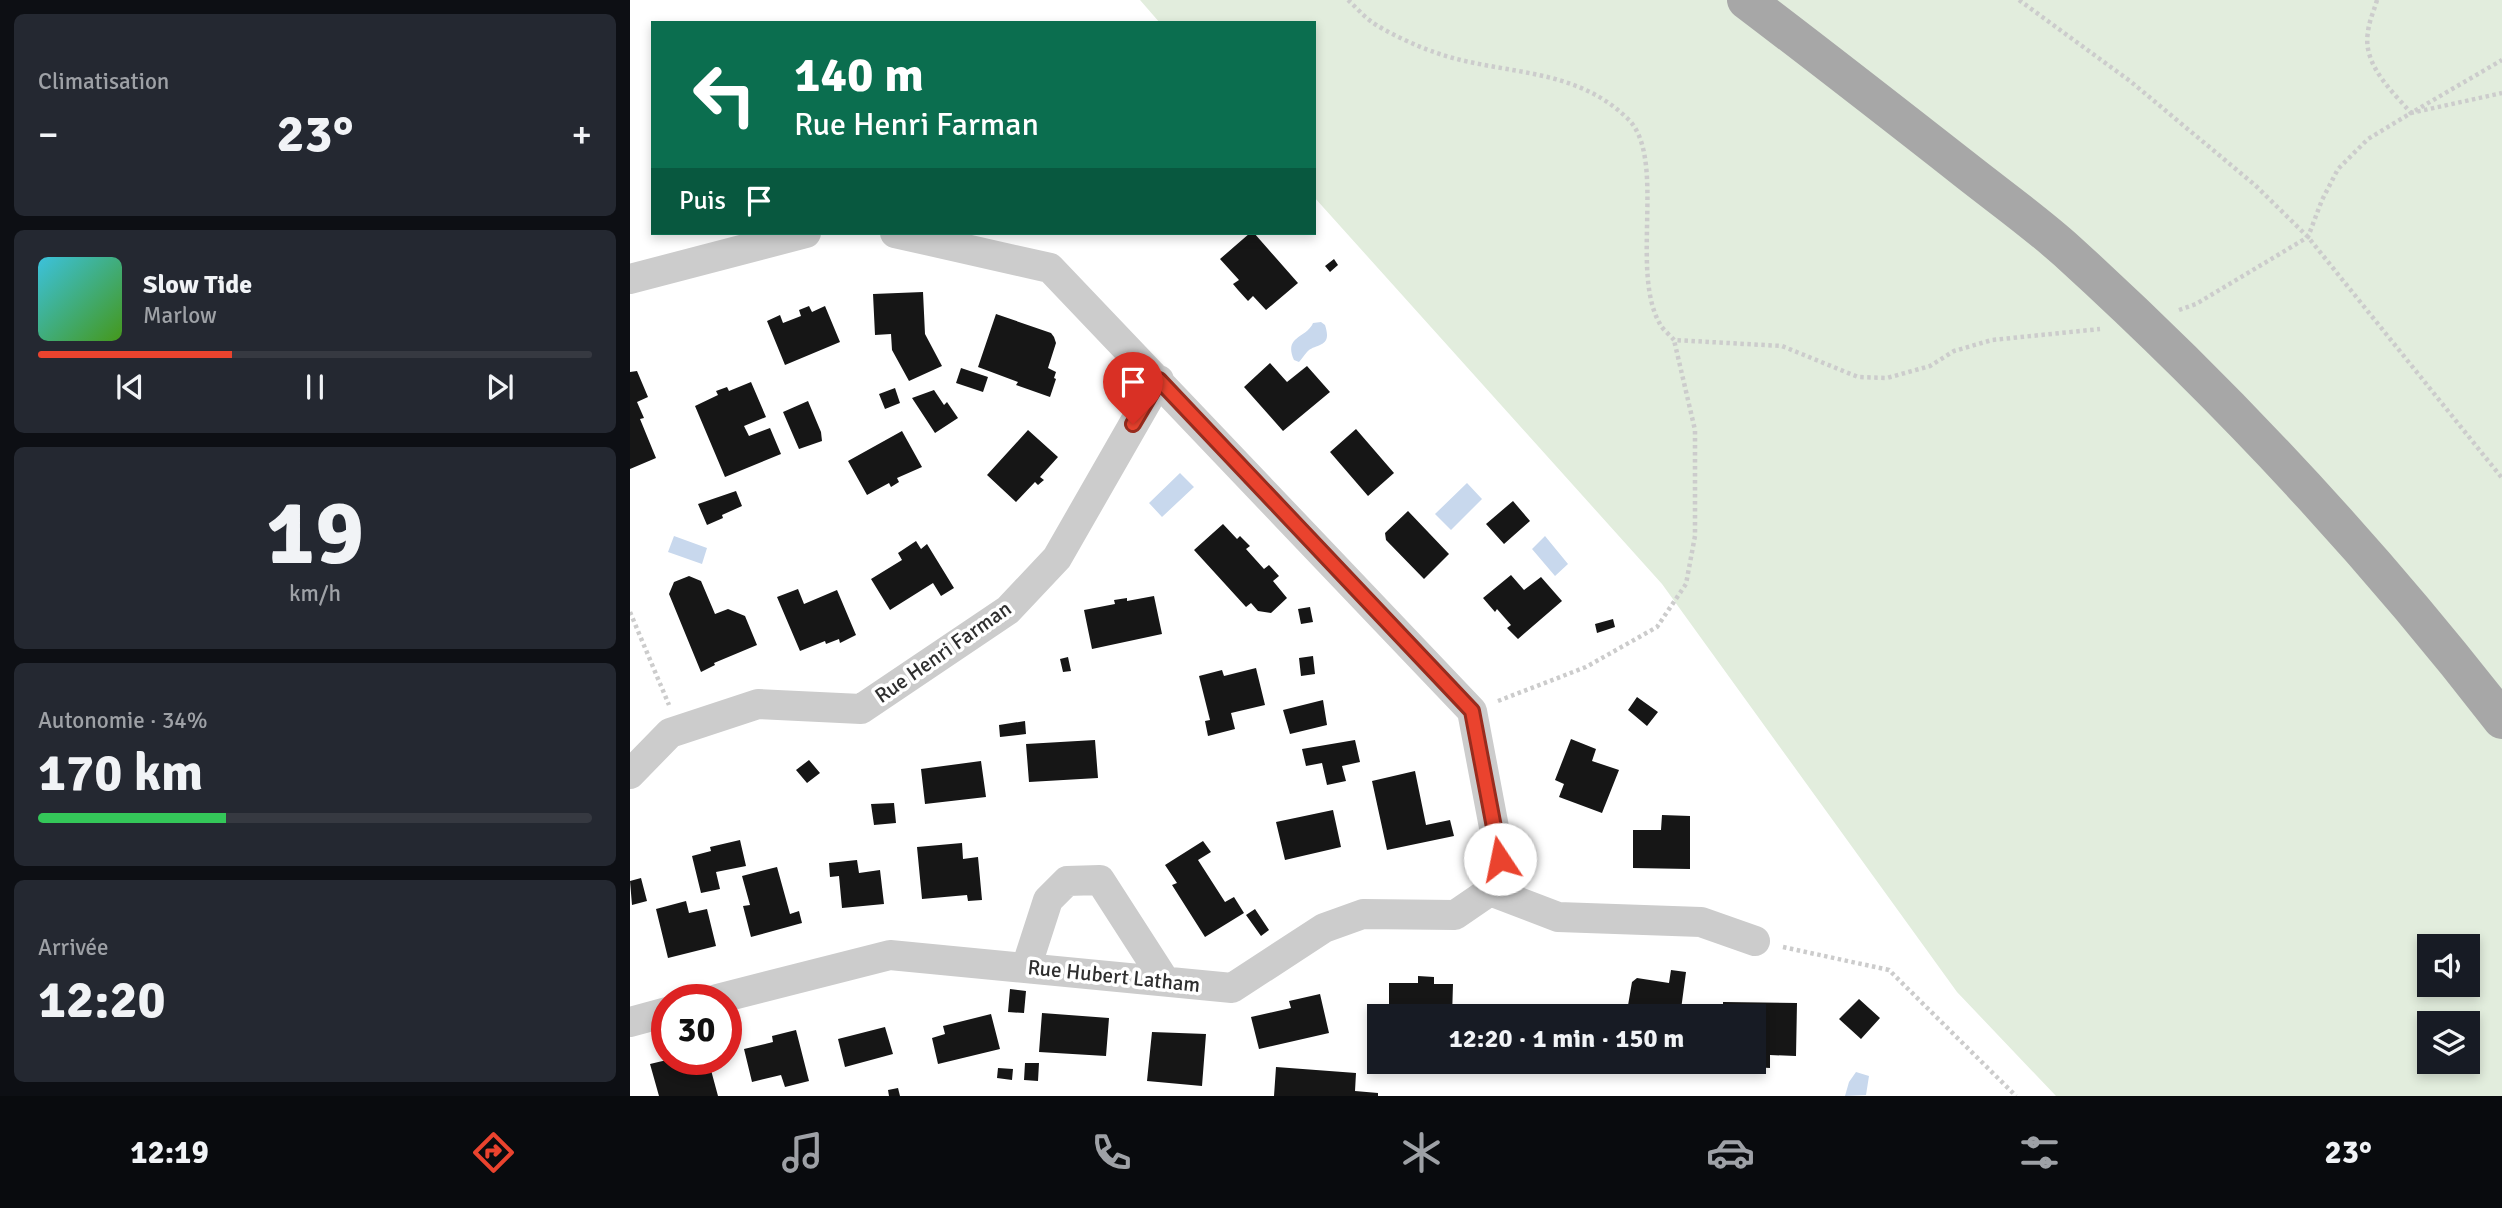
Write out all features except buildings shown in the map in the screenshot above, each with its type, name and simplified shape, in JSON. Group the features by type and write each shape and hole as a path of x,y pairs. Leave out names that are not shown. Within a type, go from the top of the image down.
{"main road":[{"path":"1746,0 1858,85 2065,250 2144,325 2211,389 2347,534 2452,656 2502,720"}],"street":[{"path":"630,279 798,235"},
{"path":"904,235 1051,268 1472,711 1500,859 1490,891 1558,917 1701,922 1755,940"},
{"name":"Rue Henri Farman","path":"630,774 670,733 758,704 861,709 1008,610 1057,558 1159,380"},
{"path":"1026,968 1048,900 1067,881 1100,880 1165,981"},
{"name":"Rue Hubert Latham","path":"742,993 890,955 1232,988 1324,928 1363,914 1455,915 1490,891"},
{"path":"630,1022 651,1016"}],"path":[{"path":"1348,0 1373,23 1434,52 1560,79 1600,96 1630,120 1644,148 1651,301 1660,325 1674,340 1695,430 1695,536 1686,584 1657,627 1586,667 1472,711"},
{"path":"2019,0 2139,88 2255,185 2308,237 2502,478"},
{"path":"2377,0 2367,34 2368,57 2411,113"},
{"path":"1674,340 1782,346 1858,377 1887,378 1930,366 1954,351 1992,340 2144,325 2196,304 2308,237 2322,200 2338,169 2368,139 2502,60"},
{"path":"2411,113 2502,93"},
{"path":"630,612 679,730"},
{"path":"1755,940 1889,971 2016,1096"}],"green space":[{"path":"1140,0 2502,0 2502,1096 2056,1096 1957,992 1662,584 1316,199 1316,21 1158,21"}],"water":[{"path":"1321,322 1327,333 1325,342 1310,349 1299,362 1294,360 1291,346 1313,323"},
{"path":"1180,473 1194,487 1162,517 1149,503"},
{"path":"1467,483 1482,499 1451,530 1435,514"},
{"path":"674,536 707,548 702,564 668,552"},
{"path":"1545,536 1568,564 1555,576 1532,549"},
{"path":"1856,1072 1869,1076 1866,1095 1845,1096 1849,1082"}],"route":[{"path":"1133,424 1159,380 1472,711 1500,859"}]}
